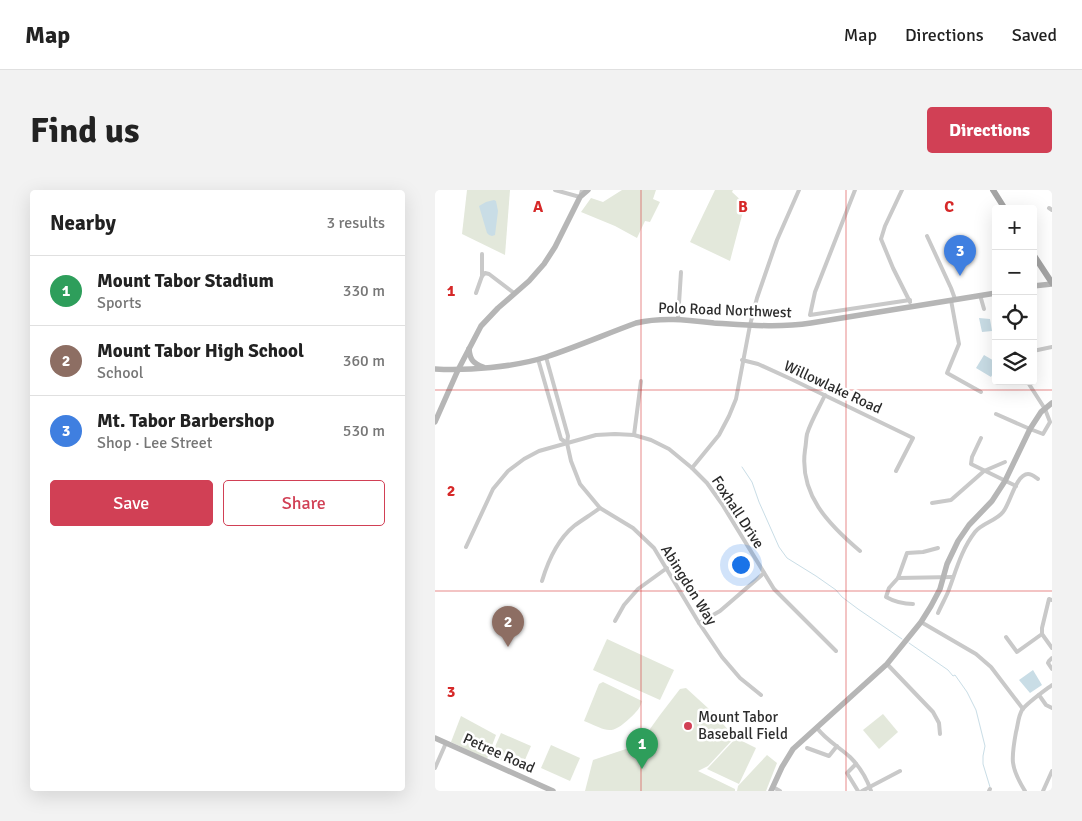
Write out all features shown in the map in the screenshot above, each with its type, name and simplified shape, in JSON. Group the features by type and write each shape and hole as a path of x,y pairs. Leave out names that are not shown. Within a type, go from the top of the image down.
{"main road":[{"path":"993,190 1002,205"},
{"path":"1037,260 1052,284"}],"street":[{"path":"555,190 580,197"},
{"path":"435,422 469,347 481,326 514,293 529,281 544,264 555,247 580,197 581,190"},
{"path":"580,197 588,190"},
{"path":"692,468 719,435 736,398 742,360 757,298 777,240 799,190"},
{"path":"811,323 809,315 815,292 855,190"},
{"path":"809,315 911,304 881,239 902,190"},
{"path":"927,236 951,288 953,300 959,344 947,373 981,392"},
{"path":"476,293 481,276 482,254"},
{"path":"678,319 681,272"},
{"path":"481,276 483,273 487,273 514,293"},
{"path":"1037,286 1052,284"},
{"name":"Polo Road Northwest","path":"435,369 458,370 538,359 636,323 661,319 779,327 811,323 911,304 992,294"},
{"path":"980,295 984,309"},
{"path":"469,347 472,361 485,367"},
{"path":"1037,350 1052,347"},
{"name":"Abingdon Way","path":"546,357 568,436 567,443 571,461 580,484 600,508 633,528 654,548 699,623 722,657 740,678 761,694"},
{"name":"Abingdon Way","path":"538,359 561,439 567,443"},
{"name":"Willowlake Road","path":"742,360 758,364 913,438 897,471"},
{"path":"634,435 641,381"},
{"path":"996,414 1043,434 1049,422 1045,409 1030,385"},
{"path":"825,395 807,435 803,462 806,478 811,496 818,508 839,534 859,551"},
{"path":"780,791 772,789 793,749 887,664 921,622 931,606 958,541 1005,481 1029,429 1052,403"},
{"name":"Foxhall Drive","path":"465,547 493,489 507,471 523,459 539,451 596,435 634,435 651,440 669,449 707,483 774,589 836,651"},
{"path":"981,438 972,457 971,464 1016,486"},
{"path":"932,503 951,500 984,471 1005,462"},
{"path":"938,613 947,595 960,558 977,529 1003,512 1023,475 1031,475 1038,479"},
{"path":"542,581 547,564 558,544 573,527 600,508"},
{"path":"913,604 905,604 886,597 889,588 898,578 907,553 923,552 938,548"},
{"path":"615,620 624,605 638,589 667,568"},
{"path":"699,623 721,611 764,573"},
{"path":"898,578 953,577"},
{"path":"1006,637 1017,652 1041,634 1050,600"},
{"path":"921,622 976,654 991,667 1023,708"},
{"path":"1041,634 1052,648"},
{"path":"1052,658 1048,663 1052,669"},
{"path":"887,664 933,712 939,724 940,734"},
{"path":"1025,791 1018,780 1012,754 1019,717 1023,708 1052,685"},
{"path":"1039,695 1046,705 1052,708"},
{"path":"817,728 856,764 870,789"},
{"name":"Petree Road","path":"435,738 553,791"},
{"path":"435,768 446,744"},
{"path":"807,748 829,756 837,746"},
{"path":"856,764 847,773 860,791 870,789 901,771"},
{"path":"1043,791 1052,771"}],"shaded area":[{"path":"467,190 510,190 505,255 462,234"},
{"path":"622,190 656,190 653,199 660,202 650,222 645,221 637,238 615,226 581,212 591,198 603,202"},
{"path":"715,190 733,190 732,192 745,204 730,261 690,242"},
{"path":"607,639 674,670 660,700 593,670"},
{"path":"603,682 642,701 639,708 630,718 613,730 603,729 584,721 599,684"},
{"path":"686,688 735,737 708,766 698,771 735,789 735,791 585,791 593,760 641,744 680,689"},
{"path":"883,714 898,732 879,749 863,730"},
{"path":"461,716 496,735 487,759 451,742"},
{"path":"501,733 531,746 521,769 491,756"},
{"path":"736,738 756,748 739,784 707,769"},
{"path":"551,745 580,758 570,781 541,768"},
{"path":"767,755 777,763 766,791 737,791 738,786"}],"water":[{"path":"494,200 496,201 498,211 495,235 492,236 487,233 479,206"},
{"path":"979,318 990,319 992,331 982,332"},
{"path":"984,355 992,360 991,377 976,368"},
{"path":"1033,670 1042,685 1030,693 1019,680"}],"waterway":[{"path":"742,467 752,482 779,547 787,558 836,590 858,609 902,639"},
{"path":"909,643 948,670 953,676 955,675 967,692 976,710 985,746 983,764 990,787"}],"place":[{"name":"Mt. Tabor Barbershop","path":"960,276"},
{"name":"Mount Tabor High School","path":"508,647"},
{"name":"Mount Tabor Baseball Field","path":"688,726"},
{"name":"Mount Tabor Stadium","path":"642,769"}]}
